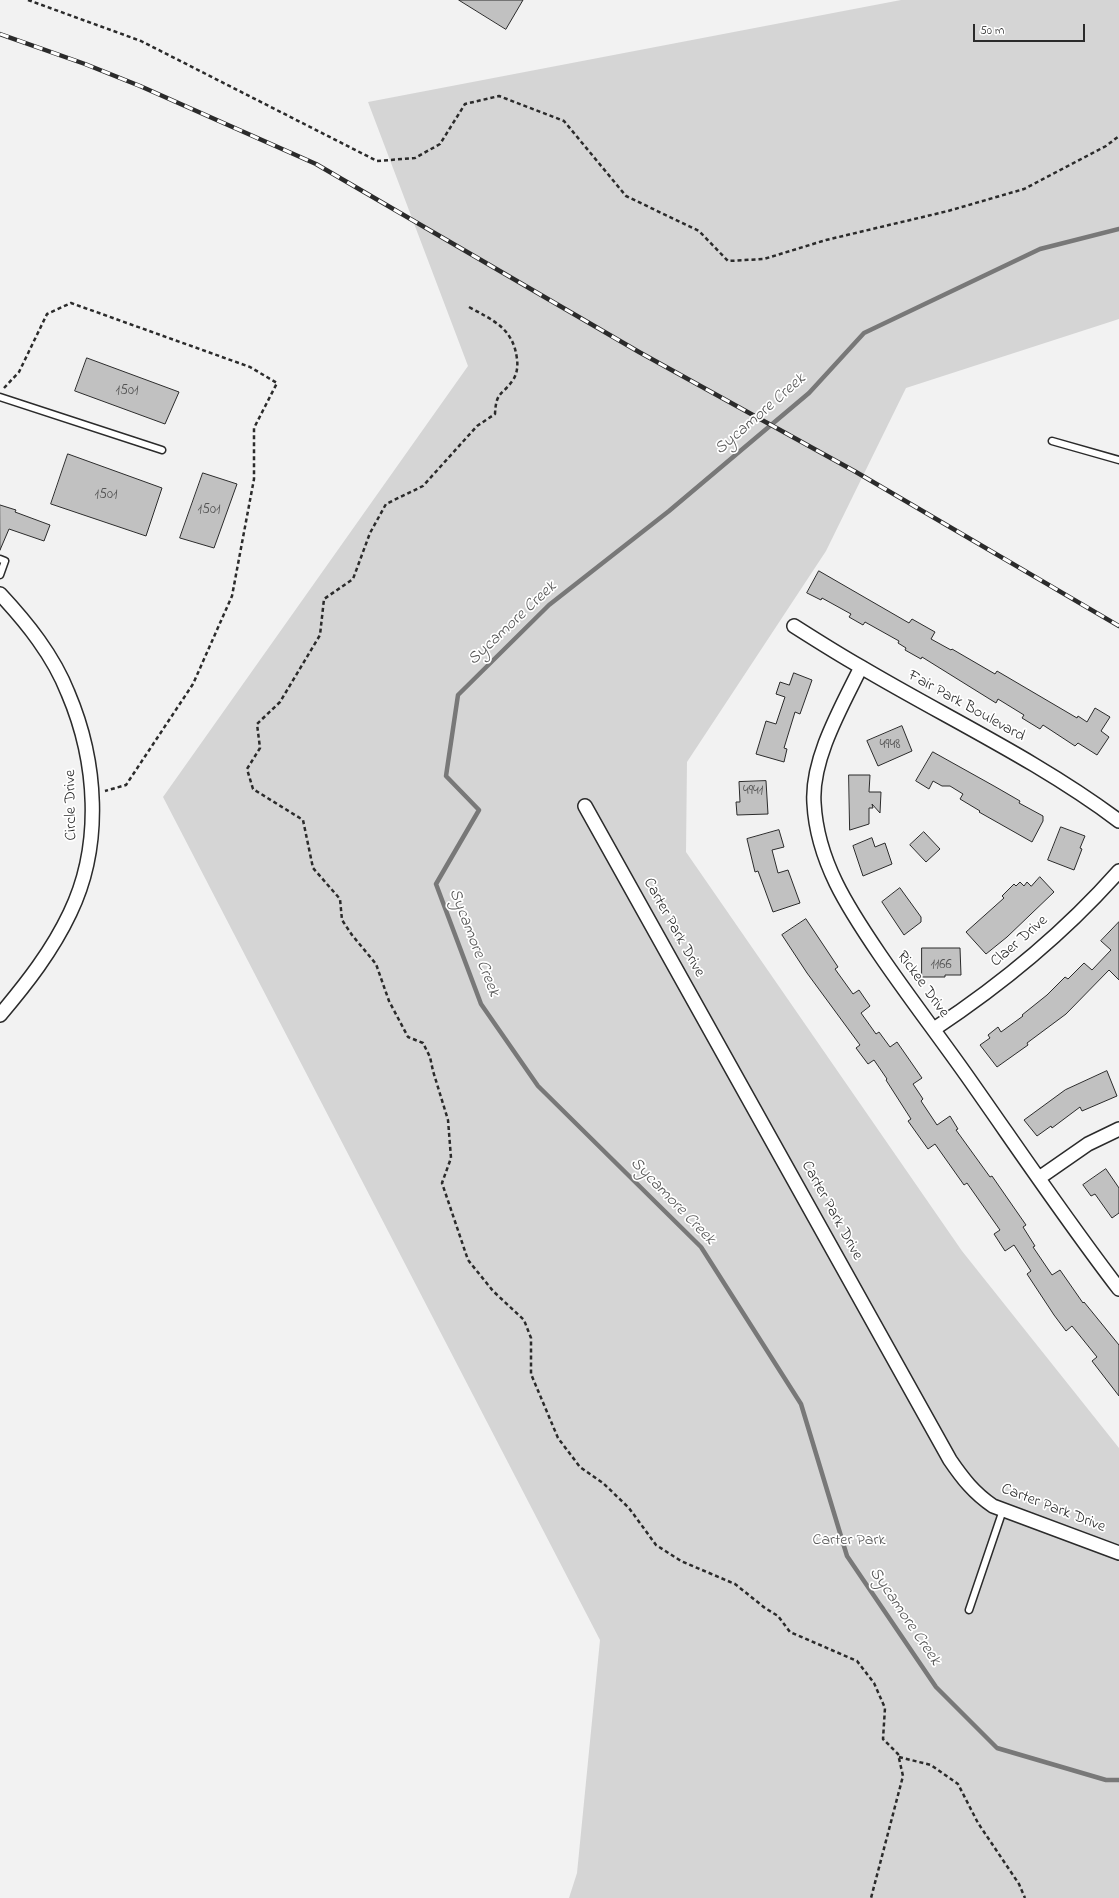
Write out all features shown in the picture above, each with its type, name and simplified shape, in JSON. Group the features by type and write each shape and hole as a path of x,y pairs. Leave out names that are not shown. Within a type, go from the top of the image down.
{"street":[{"name":"Circle Drive","path":"0,594 23,619 49,655 68,692 82,729 90,769 91,796 91,844 83,878 71,912 49,954 0,1015"},
{"name":"Fair Park Boulevard","path":"794,626 861,667 1052,776 1119,821"},
{"name":"Rickee Drive","path":"861,667 833,722 816,776 813,802 817,830 827,864 849,909 896,979 934,1029 1038,1178 1119,1289"},
{"name":"Carter Park Drive","path":"585,806 950,1460 964,1482 978,1496 993,1506 1119,1553"},
{"name":"Claer Drive","path":"934,1029 975,1002 1043,947 1097,895 1119,871"},
{"path":"1038,1178 1088,1144 1119,1129"}],"lane":[{"path":"0,398 162,450"},
{"path":"1052,441 1119,460"},
{"path":"0,559 5,561 0,575"},
{"path":"969,1610 1003,1510"}],"path":[{"path":"28,0 141,41 376,161 415,158 440,144 465,104 500,96 564,121 626,196 699,231 728,261 764,260 826,240 948,211 1024,189 1106,146 1119,136"},
{"path":"0,392 19,372 47,314 70,303 250,367 277,383 254,428 254,479 232,596 194,684 126,785 91,796"},
{"path":"469,307 501,326 515,344 518,366 513,379 496,399 495,414 477,426 424,486 386,504 370,533 352,579 324,599 320,634 280,702 257,724 260,748 247,769 253,789 303,820 313,868 340,899 342,920 352,935 376,964 389,1002 408,1037 423,1043 430,1057 448,1120 451,1158 442,1183 468,1260 493,1291 524,1320 531,1338 531,1374 558,1438 580,1468 603,1483 629,1508 656,1545 682,1561 735,1584 765,1608 778,1616 790,1632 857,1661 874,1683 885,1708 883,1739 898,1754 903,1776 871,1898"},
{"path":"898,1757 931,1765 958,1784 978,1823 1019,1884 1025,1898"}],"green space":[{"name":"Carter Park","path":"901,0 1119,0 1119,319 906,388 826,551 687,762 686,852 962,1251 1119,1448 1119,1898 569,1898 577,1873 600,1640 163,797 468,366 368,102"}],"building":[{"path":"459,0 523,0 506,29"},
{"path":"87,358 179,392 165,424 75,391"},
{"path":"68,454 162,488 146,536 51,504"},
{"path":"203,473 237,484 214,548 180,538"},
{"path":"0,505 16,510 15,512 50,525 44,541 9,529 0,550"},
{"path":"819,571 909,623 912,619 935,632 931,639 951,650 952,649 995,674 997,671 1077,718 1078,716 1087,722 1095,708 1110,717 1101,731 1109,737 1097,755 1078,743 1075,746 1043,725 1040,729 1022,718 1024,715 998,699 996,703 922,657 921,659 905,650 906,648 898,643 899,641 865,622 863,625 849,617 851,614 822,598 821,600 807,593"},
{"path":"794,673 812,680 800,714 795,712 784,748 787,749 784,762 756,754 766,721 776,724 785,697 776,694 780,682 789,685"},
{"path":"902,726 912,751 878,766 867,741"},
{"path":"933,752 1020,801 1019,803 1043,816 1043,821 1032,842 979,812 980,811 960,799 963,794 950,786 942,786 933,781 929,789 916,781"},
{"path":"849,775 870,775 869,792 881,792 880,813 872,804 873,808 869,808 869,824 850,830"},
{"path":"766,781 768,814 737,815 736,802 740,802 739,782"},
{"path":"1061,827 1085,836 1074,870 1048,860"},
{"path":"779,830 784,847 772,850 778,873 788,870 800,903 773,912 758,871 755,872 747,839"},
{"path":"924,832 940,849 926,862 910,845"},
{"path":"872,838 875,847 885,843 892,864 863,876 853,846"},
{"path":"1040,877 1054,892 1007,937 986,954 966,932 1004,898 1002,896 1014,884 1016,886 1020,882 1024,886 1027,882 1031,886"},
{"path":"900,888 921,917 921,922 904,935 882,902"},
{"path":"806,919 838,967 835,969 853,994 859,990 870,1006 861,1013 876,1034 879,1032 890,1047 897,1042 922,1078 913,1084 923,1099 921,1101 937,1125 950,1116 958,1129 956,1130 990,1177 992,1176 1026,1225 1023,1227 1035,1246 1033,1247 1052,1275 1060,1270 1083,1303 1084,1302 1119,1345 1119,1396 1092,1361 1097,1357 1072,1326 1066,1331 1054,1315 1027,1274 1031,1271 1014,1245 1005,1251 994,1234 1000,1230 967,1183 964,1185 935,1144 928,1149 908,1121 911,1119 874,1060 868,1064 856,1048 860,1045 807,973 782,935"},
{"path":"1119,922 1119,980 1109,970 1066,1014 1027,1043 1028,1045 997,1067 980,1045 990,1038 988,1035 998,1027 1001,1032 1023,1016 1022,1015 1047,995 1065,977 1068,979 1084,963 1092,970 1111,950 1101,941"},
{"path":"922,948 960,948 961,975 922,977"},
{"path":"1107,1071 1117,1096 1082,1111 1080,1107 1052,1128 1051,1126 1037,1136 1024,1120 1065,1090"},
{"path":"1106,1169 1119,1188 1119,1213 1112,1218 1095,1194 1091,1196 1083,1185"}],"waterway":[{"name":"Sycamore Creek","path":"1119,229 1040,249 864,333 809,393 669,511 549,605 458,695 446,776 479,810 436,884 481,1004 538,1086 701,1247 801,1404 847,1556 936,1687 997,1748 1106,1780 1119,1780"}],"railway":[{"path":"0,34 85,64 140,86 316,164 639,352 856,472 1119,626"}]}
